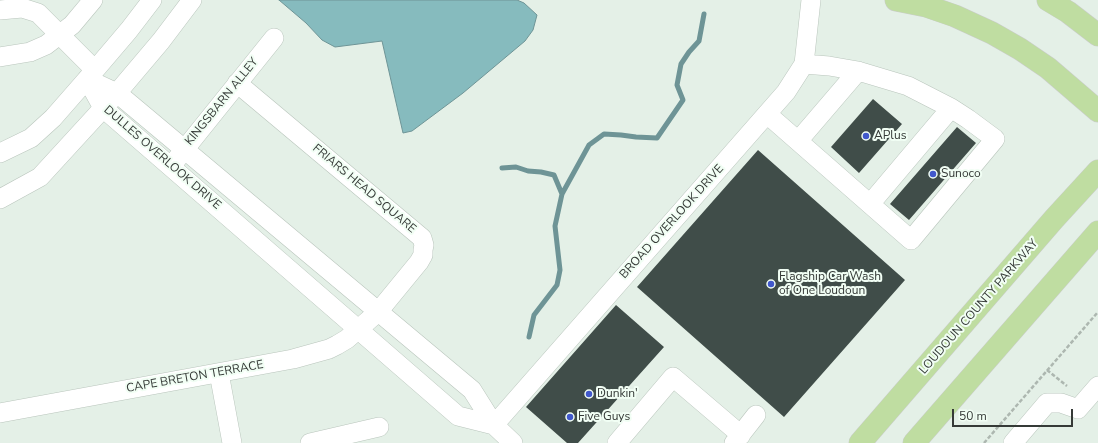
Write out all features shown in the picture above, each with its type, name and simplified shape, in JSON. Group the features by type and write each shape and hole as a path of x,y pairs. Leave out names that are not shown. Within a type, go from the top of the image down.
{"main road":[{"path":"896,0 926,6 955,16 992,33 1020,49 1048,68 1098,111"},
{"path":"1048,0 1068,12 1098,35"},
{"name":"LOUDOUN COUNTY PARKWAY","path":"860,443 1098,170"},
{"path":"914,443 1098,232"}],"street":[{"path":"0,57 30,52 46,45 72,25 93,0"},
{"path":"0,153 31,138 53,118 129,30 152,0"},
{"path":"0,198 40,177 117,93 161,41 192,0"},
{"name":"BROAD OVERLOOK DRIVE","path":"494,424 786,92 804,64 811,0"},
{"path":"0,10 22,8 38,13 60,35 91,75"},
{"name":"KINGSBARN ALLEY","path":"171,166 274,38"},
{"path":"767,114 911,240 995,139 951,108 908,86 858,71 829,66 804,64"},
{"path":"798,141 858,71"},
{"name":"DULLES OVERLOOK DRIVE","path":"91,75 117,93 472,390 494,424 513,443"},
{"name":"DULLES OVERLOOK DRIVE","path":"91,75 103,108 458,416 494,424"},
{"name":"FRIARS HEAD SQUARE","path":"237,83 422,238 424,250 419,262 378,312"},
{"path":"870,204 951,108"},
{"name":"CAPE BRETON TERRACE","path":"0,413 293,359 319,352 337,345 378,312"},
{"path":"218,372 232,443"},
{"path":"617,443 673,378 737,439 756,415"},
{"path":"1014,443 1048,403 1061,403 1078,410 1098,386"},
{"path":"314,442 379,427"}],"path":[{"path":"984,443 1098,312"}],"water":[{"path":"279,0 517,0 524,3 537,15 533,30 525,41 463,93 412,131 403,133 382,41 335,47 322,40 306,23"}],"building":[{"name":"APlus","path":"873,99 902,124 859,173 831,147"},
{"name":"Sunoco","path":"957,127 976,143 909,220 890,204"},
{"name":"Flagship Car Wash of One Loudoun","path":"758,150 905,280 784,417 637,287"},
{"path":"616,305 664,347 578,443 567,443 526,407"}],"waterway":[{"path":"529,337 534,315 557,285 560,270 555,226 562,194 589,145 604,134 657,138 683,100 677,85 681,64 699,41 704,14"},
{"path":"502,168 516,167 528,171 554,175 562,194"}],"place":[{"name":"APlus","path":"866,136"},
{"name":"Sunoco","path":"933,174"},
{"name":"Flagship Car Wash of One Loudoun","path":"771,284"},
{"name":"Dunkin'","path":"589,394"},
{"name":"Five Guys","path":"570,417"}]}
